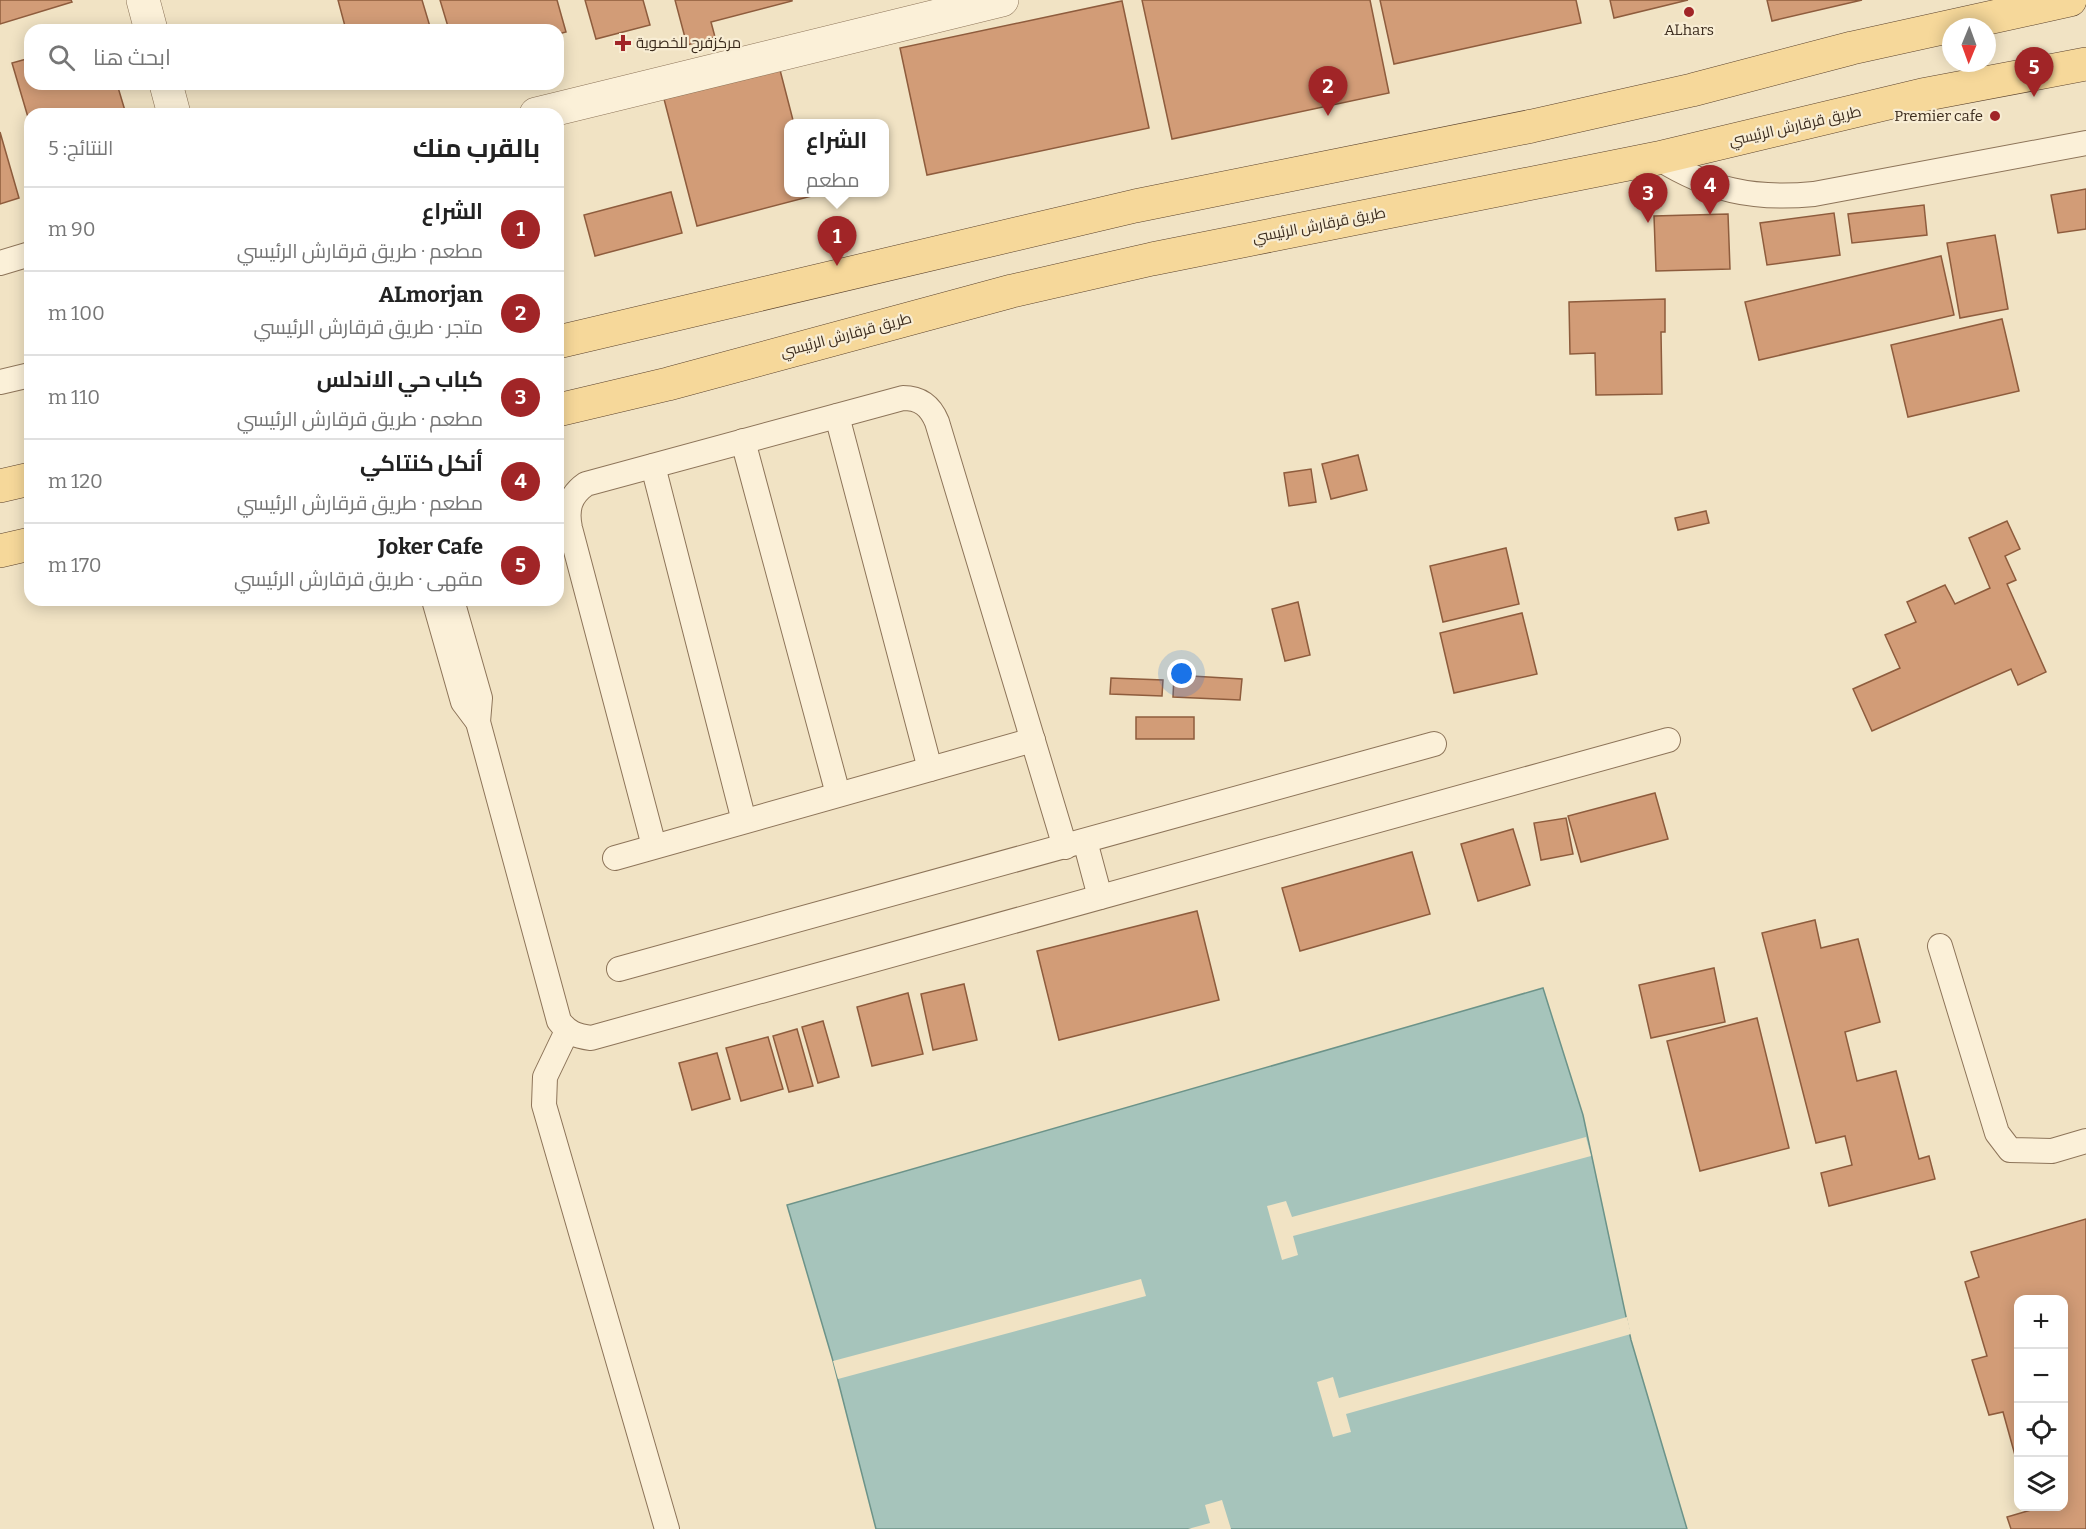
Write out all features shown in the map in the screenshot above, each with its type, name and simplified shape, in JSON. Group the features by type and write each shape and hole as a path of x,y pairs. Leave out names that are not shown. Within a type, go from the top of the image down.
{"main road":[{"path":"564,341 1135,206 1532,126 1692,90 1852,48 2070,0"},
{"name":"طريق قرقارش الرئيسي","path":"564,408 1047,283 1176,254 1658,158 1922,95 2086,64"},
{"path":"0,486 24,480"},
{"path":"0,551 24,545"}],"street":[{"path":"143,0 149,24"},
{"path":"561,108 1002,0"},
{"path":"168,90 172,108"}],"lane":[{"path":"1658,158 1685,175 1716,187 1748,195 1781,197 1814,194 2086,142"},
{"path":"0,263 24,256"},
{"path":"0,382 24,376"},
{"path":"654,846 568,517 572,497 586,484 903,398 913,398 933,410 1033,740 1075,844 1100,897"},
{"path":"837,416 930,769"},
{"path":"743,441 838,794"},
{"path":"652,466 744,821"},
{"path":"436,606 463,702 478,722"},
{"path":"454,606 480,698 478,722 559,1021 567,1031 591,1038 1668,740"},
{"path":"615,858 1033,740"},
{"path":"619,969 1434,744"},
{"path":"1940,946 1997,1133 2010,1149 2052,1151 2086,1141"},
{"path":"567,1031 545,1077 544,1105 668,1529"}],"water":[{"path":"1543,988 1583,1115 1631,1340 1687,1529 876,1529 833,1361 787,1205"}],"pier":[{"path":"1586,1137 1591,1156 1293,1236 1298,1255 1282,1260 1267,1206 1286,1201 1292,1217"},
{"path":"1141,1279 1146,1296 838,1379 833,1361"},
{"path":"1627,1317 1631,1334 1346,1414 1351,1432 1333,1437 1317,1382 1333,1377 1339,1398"},
{"path":"1222,1500 1231,1529 1188,1529 1210,1523 1205,1505"}],"building":[{"path":"0,0 71,0 72,2 0,24"},
{"path":"338,0 422,0 429,24 344,24"},
{"path":"440,0 557,0 564,24 447,24"},
{"path":"585,0 643,0 650,25 596,39"},
{"path":"675,0 792,1 711,22 715,37 687,45"},
{"path":"1142,0 1370,0 1389,93 1172,139"},
{"path":"1380,0 1576,0 1581,23 1394,64"},
{"path":"1610,0 1688,0 1614,18"},
{"path":"1767,0 1862,0 1772,21"},
{"path":"1122,1 1149,128 927,175 900,48"},
{"path":"24,60 24,90 119,90 124,108 25,108 12,63"},
{"path":"780,70 793,119 784,119 784,197 808,197 697,226 664,99"},
{"path":"0,132 19,198 0,204"},
{"path":"2086,189 2086,229 2058,233 2051,195"},
{"path":"671,192 682,233 595,256 584,215"},
{"path":"1924,205 1927,235 1852,243 1848,214"},
{"path":"1834,213 1840,255 1767,265 1760,223"},
{"path":"1728,214 1730,269 1656,271 1654,216"},
{"path":"1995,235 2008,309 1960,318 1947,243"},
{"path":"1941,256 1954,315 1759,360 1745,302"},
{"path":"1665,299 1665,332 1661,332 1662,394 1596,395 1595,353 1570,354 1569,302"},
{"path":"2002,319 2019,391 1908,417 1891,345"},
{"path":"1358,455 1367,490 1331,499 1322,464"},
{"path":"1311,469 1316,502 1289,506 1284,473"},
{"path":"1706,511 1709,523 1678,530 1675,518"},
{"path":"2007,521 2020,549 2005,556 2016,580 2007,584 2046,672 2018,685 2011,669 1872,731 1853,689 1900,668 1885,635 1916,622 1907,602 1945,585 1955,604 1990,588 1969,538"},
{"path":"1506,548 1519,604 1443,622 1430,566"},
{"path":"1298,602 1310,655 1285,661 1272,609"},
{"path":"1522,613 1537,674 1454,693 1440,633"},
{"path":"1174,675 1242,679 1240,700 1173,697"},
{"path":"1111,678 1163,680 1162,696 1110,694"},
{"path":"1136,717 1194,717 1194,739 1136,739"},
{"path":"1655,793 1668,839 1581,862 1568,816"},
{"path":"1566,818 1573,854 1541,860 1534,823"},
{"path":"1513,829 1530,885 1478,901 1461,844"},
{"path":"1412,852 1430,914 1300,951 1282,888"},
{"path":"1197,911 1219,1000 1059,1040 1037,951"},
{"path":"1815,920 1821,948 1858,939 1880,1022 1845,1032 1857,1081 1896,1071 1919,1159 1929,1156 1935,1179 1829,1206 1821,1173 1852,1165 1845,1136 1816,1143 1762,933"},
{"path":"1714,968 1725,1022 1651,1038 1639,985"},
{"path":"964,984 977,1040 933,1050 921,994"},
{"path":"908,993 923,1054 872,1066 857,1007"},
{"path":"1757,1018 1789,1148 1700,1171 1667,1041"},
{"path":"823,1021 839,1077 818,1083 802,1027"},
{"path":"797,1029 813,1086 789,1092 773,1036"},
{"path":"768,1037 783,1089 741,1101 726,1048"},
{"path":"717,1053 730,1099 692,1110 679,1063"},
{"path":"2086,1219 2086,1529 2011,1529 2007,1517 2028,1511 2068,1511 2068,1295 2014,1295 2014,1452 2003,1412 1989,1415 1972,1360 1987,1356 1965,1282 1979,1277 1971,1252"}],"place":[{"name":"ALhars","path":"1689,12"},
{"name":"مركزفرح للخصوية","path":"623,43"},
{"name":"Joker Cafe","path":"2034,97"},
{"name":"ALmorjan","path":"1328,116"},
{"name":"Premier cafe","path":"1995,116"},
{"name":"أنكل كنتاكي","path":"1710,215"},
{"name":"كباب حي الاندلس","path":"1648,223"},
{"name":"الشراع","path":"837,266"}]}
